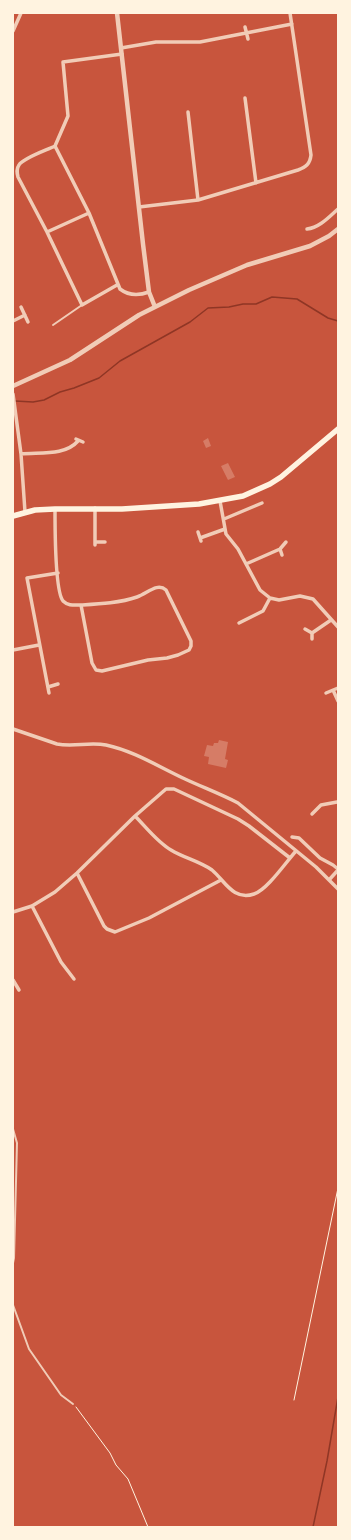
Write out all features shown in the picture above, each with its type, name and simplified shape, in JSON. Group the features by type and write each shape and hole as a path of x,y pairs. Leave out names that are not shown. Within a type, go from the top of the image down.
{"main road":[{"path":"13,516 25,512 55,509 176,506 220,501 243,496 270,484 338,429"}],"street":[{"path":"13,31 21,13"},
{"path":"117,13 149,292 155,307"},
{"path":"139,207 198,200 304,168 311,160 290,13"},
{"path":"121,48 156,42 200,42 292,24"},
{"path":"245,27 248,40"},
{"path":"117,284 82,305 47,232 18,177 17,172 18,166 22,161 55,146 68,116 63,62 122,54"},
{"path":"245,98 256,183"},
{"path":"188,112 198,200"},
{"path":"55,146 89,213 120,289 128,294 137,295 149,292"},
{"path":"307,229 315,228 320,225 338,209"},
{"path":"47,232 89,213"},
{"path":"13,386 70,360 123,325 155,307 231,271 310,246 329,236 338,229"},
{"path":"21,307 28,322"},
{"path":"13,321 25,316"},
{"path":"13,395 21,454 25,512"},
{"path":"21,454 65,450 75,445 77,440 83,442"},
{"path":"220,501 228,539 238,549 260,590 270,598 279,600 306,596 313,599 338,626"},
{"path":"224,519 262,502"},
{"path":"95,508 95,543 105,542"},
{"path":"55,509 58,574 60,596 62,599 69,604 80,605 131,599 156,587 161,587 166,590 191,641 191,646 189,650 172,657 148,660 102,671 96,670 92,663 80,605"},
{"path":"198,532 201,540 225,529"},
{"path":"246,564 280,549 286,542"},
{"path":"280,549 282,555"},
{"path":"26,572 49,693"},
{"path":"27,578 58,574"},
{"path":"239,623 263,611 270,598"},
{"path":"312,633 331,620"},
{"path":"305,629 312,633"},
{"path":"312,633 312,639"},
{"path":"13,650 39,645"},
{"path":"48,687 58,684"},
{"path":"326,692 338,688"},
{"path":"333,690 338,701"},
{"path":"13,729 64,746 93,744 104,745 131,753 238,803 316,867 338,889"},
{"path":"13,912 32,906 55,892 77,873 135,816 166,789 174,789 227,813 249,826 290,858"},
{"path":"312,814 321,805 338,802"},
{"path":"135,816 170,850 206,866 234,893 243,896 253,895 262,890 296,851"},
{"path":"292,837 299,838 320,858 333,865 338,870 329,880"},
{"path":"77,873 104,926 114,932 149,918 221,880"},
{"path":"32,906 62,962 74,979"},
{"path":"13,980 19,990"}],"lane":[{"path":"52,325 82,305"},
{"path":"13,1129 17,1143 13,1263"},
{"path":"13,1305 29,1349 61,1395 73,1404"}],"path":[{"path":"294,1400 338,1188"},
{"path":"73,1404 110,1453 116,1465 128,1479 148,1527"}],"building":[{"path":"208,438 211,446 206,448 203,441"},
{"path":"228,463 235,477 228,480 221,466"},
{"path":"219,740 228,742 225,759 228,760 226,768 208,764 209,757 204,756 207,745 213,746 214,743 218,743"}],"waterway":[{"path":"15,401 33,402 44,400 60,392 99,378 120,361 190,322 208,308 256,304 272,297 297,299 328,318 338,321"},
{"path":"313,1527 327,1461 338,1397"}]}
